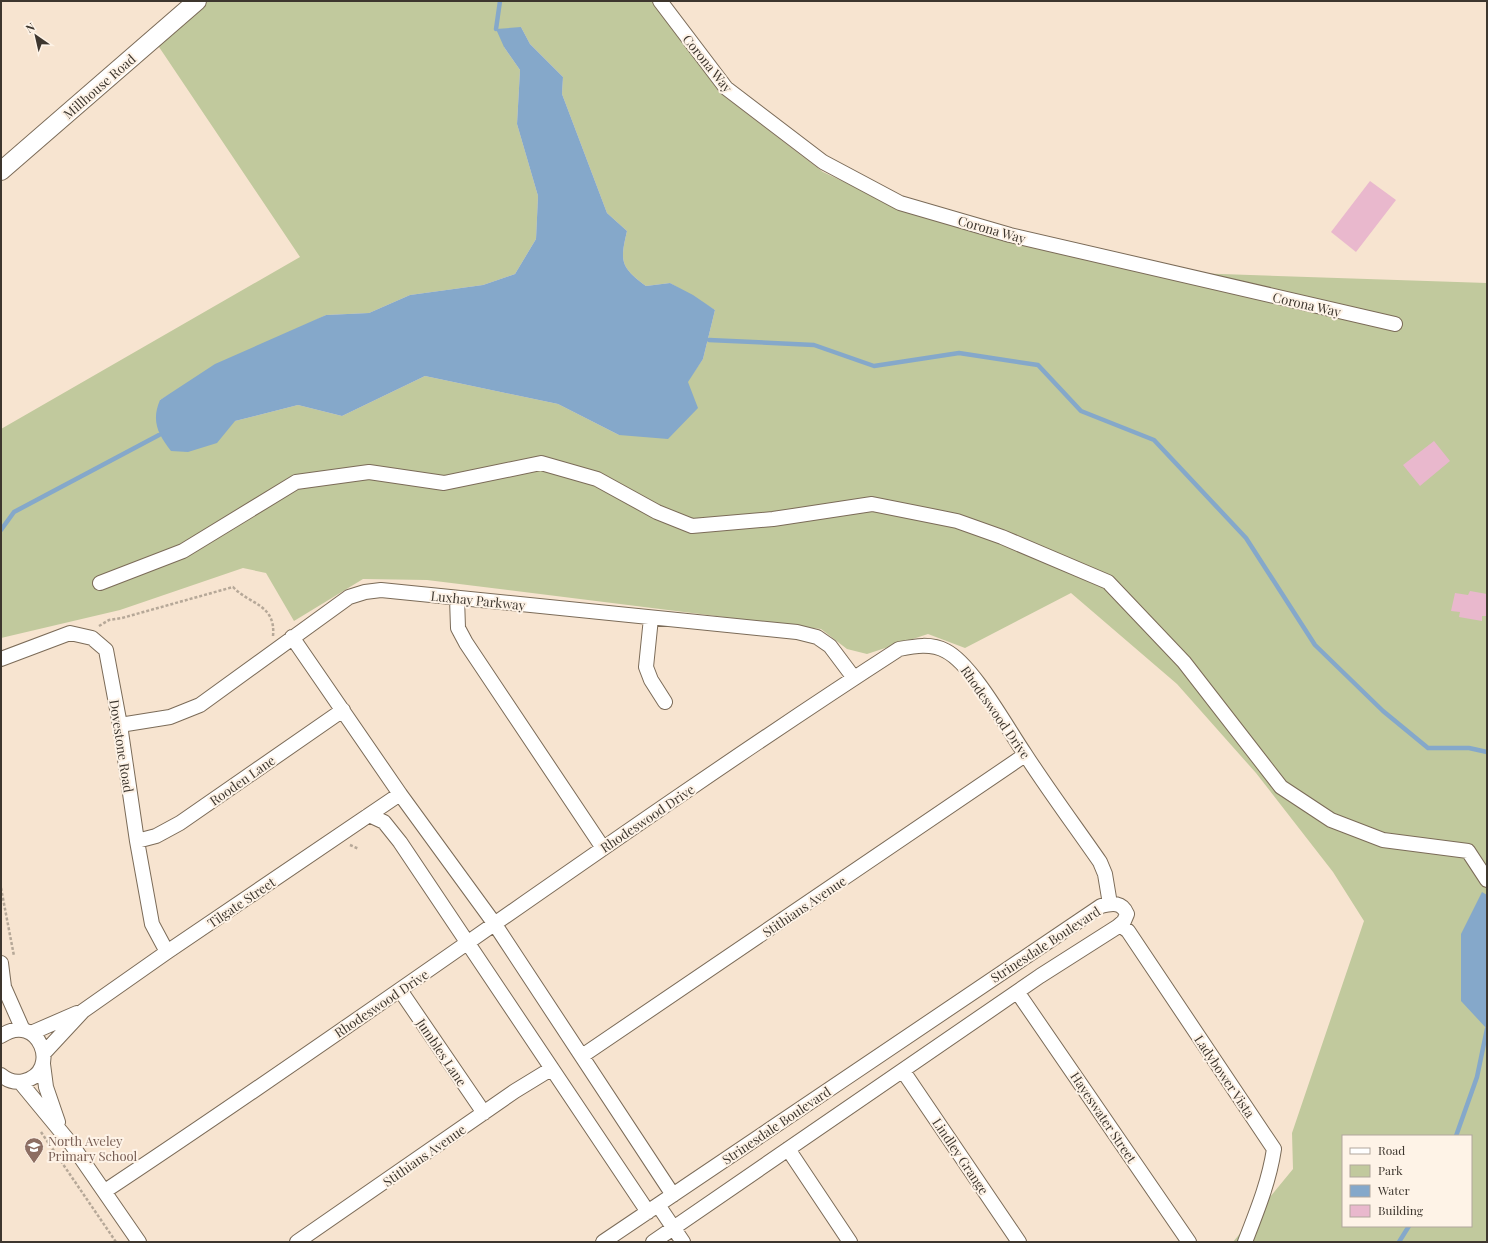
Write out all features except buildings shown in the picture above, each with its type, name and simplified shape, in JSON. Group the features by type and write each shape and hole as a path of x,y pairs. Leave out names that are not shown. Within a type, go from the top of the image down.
{"main road":[{"name":"Millhouse Road","path":"1,171 197,1"}],"street":[{"name":"Corona Way","path":"660,1 726,88 823,162 900,203 1010,235 1395,324"},
{"path":"100,583 183,551 296,482 369,472 444,483 541,463 597,479 657,512 692,526 773,519 872,504 957,521 1002,537 1108,582 1184,662 1281,787 1331,820 1383,840 1468,851 1487,880"},
{"name":"Luxhay Parkway","path":"120,726 170,717 200,705 349,597 365,592 381,590 797,632 817,637 830,646 854,678"},
{"path":"457,598 458,628 466,643 603,848"},
{"path":"651,618 646,667 651,680 665,702"},
{"name":"Dovestone Road","path":"1,659 70,633 92,638 106,650 120,726 137,841 152,924 167,952"},
{"path":"292,637 400,794 494,923 673,1195"},
{"name":"Rhodeswood Drive","path":"105,1191 400,990 603,848 899,649 922,645 945,650 959,660 973,676 1025,755 1100,862 1105,874 1110,904"},
{"name":"Rooden Lane","path":"137,841 156,836 180,823 343,710"},
{"name":"Stithians Avenue","path":"582,1056 1025,755"},
{"name":"Tilgate Street","path":"1,1036 16,1030 27,1032 83,1010 400,794"},
{"path":"369,815 384,822 400,842 466,944 551,1069 653,1209 674,1229 683,1242"},
{"name":"Strinesdale Boulevard","path":"603,1242 1101,906 1119,904 1124,908 1127,914 1124,921 1120,924 653,1242"},
{"name":"Ladybower Vista","path":"1120,924 1128,931 1274,1149 1271,1168 1264,1193 1245,1242"},
{"path":"1,1005 8,962"},
{"path":"4,987 27,1032 40,1042 46,1087 62,1133"},
{"name":"Jumbles Lane","path":"400,990 484,1113"},
{"name":"Hayeswater Street","path":"1018,993 1189,1242"},
{"name":"Tilgate Street","path":"20,1082 34,1076 43,1059 83,1010"},
{"name":"Stithians Avenue","path":"297,1242 515,1091 551,1069"},
{"name":"Lindley Grange","path":"903,1071 1020,1242"},
{"path":"3,1078 20,1082 62,1133 105,1191 139,1242"},
{"path":"788,1149 850,1242"}],"path":[{"path":"94,629 109,620 122,618 233,587 242,596 260,604 271,617 273,636 268,642"},
{"path":"1,888 8,962"},
{"path":"38,1127 116,1242"}],"green space":[{"path":"208,1 652,1 720,93 823,172 908,212 1192,273 1487,283 1487,1242 1233,1242 1293,1169 1292,1133 1364,921 1333,872 1256,773 1177,684 1071,593 965,648 928,634 867,654 847,649 821,629 427,580 363,579 294,621 266,573 243,568 120,610 1,638 1,429 300,257 157,44","holes":["521,27 530,44 563,77 562,94 607,213 627,231 623,257 624,263 631,274 646,286 670,283 715,310 703,359 687,382 619,435 558,404 425,376 342,416 298,405 235,421 160,400 326,315 369,313 410,295 483,285 515,274 536,239 538,196 517,124 520,70 504,47"]}],"water":[{"path":"521,27 530,44 563,77 562,94 607,213 627,231 623,257 624,263 631,274 646,286 670,283 693,295 715,310 703,359 688,382 698,408 668,439 619,435 558,404 425,376 342,416 298,405 235,421 217,443 188,452 171,451 159,433 157,427 156,414 160,400 215,364 326,315 369,313 410,295 483,285 515,274 536,239 538,196 517,124 520,70 504,47 496,29"},
{"path":"1482,892 1487,895 1487,1029 1461,1001 1461,934"}],"waterway":[{"path":"496,29 500,1"},
{"path":"709,340 814,345 874,366 959,353 1038,365 1081,411 1154,440 1246,538 1315,645 1383,711 1428,748 1469,748 1487,752"},
{"path":"1,530 14,512 159,435"},
{"path":"1456,1135 1477,1077 1487,1029"},
{"path":"1399,1242 1408,1227"}],"place":[{"name":"North Aveley Primary School","path":"34,1164"}]}
